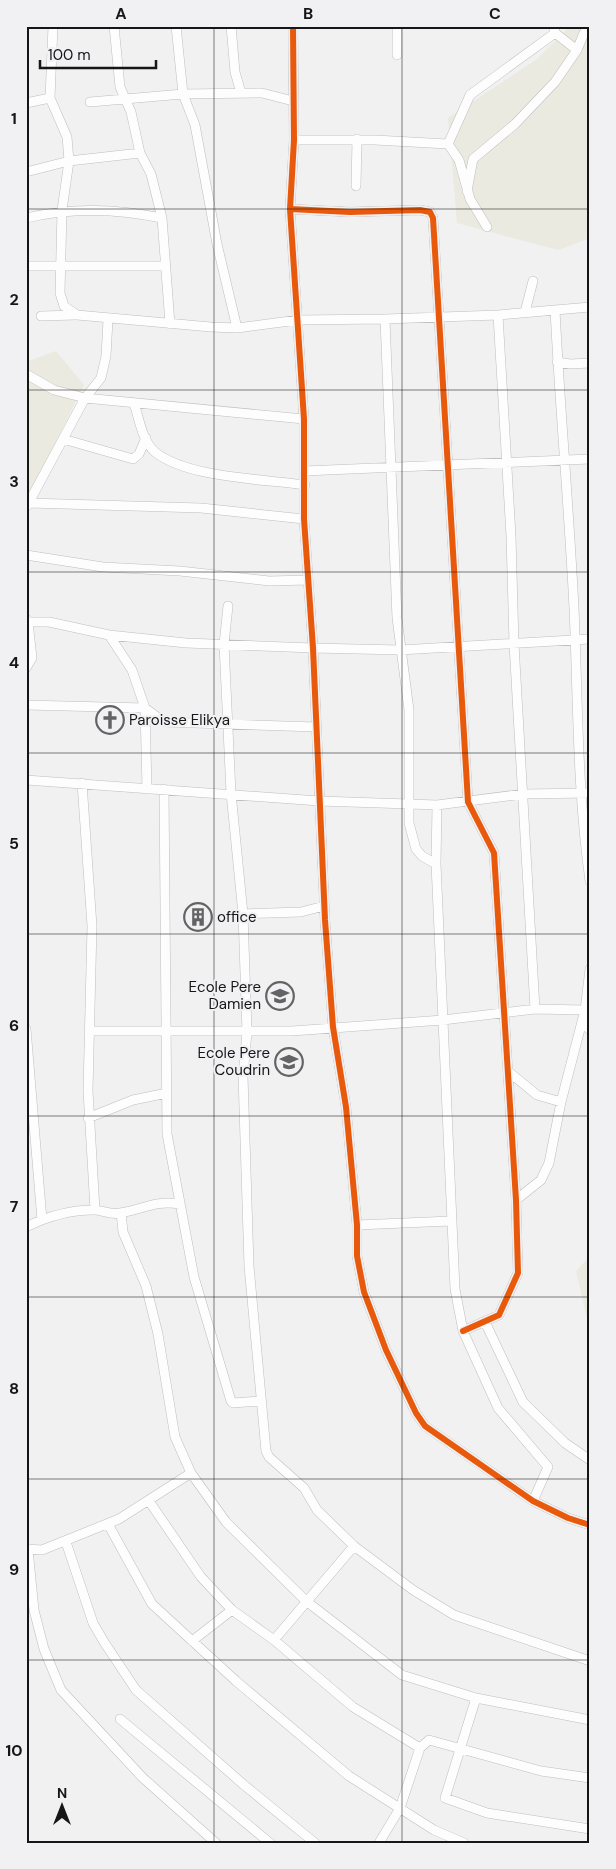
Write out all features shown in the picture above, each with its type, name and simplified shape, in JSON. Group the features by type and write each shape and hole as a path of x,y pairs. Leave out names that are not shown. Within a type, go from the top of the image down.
{"street":[{"path":"53,26 50,98 67,137 69,161 62,210 61,299 64,306 76,315"},
{"path":"114,26 118,77 126,99 140,153 151,174 162,218 170,324"},
{"path":"176,26 183,94 195,124 218,253 236,328"},
{"path":"231,26 235,72 241,93"},
{"path":"293,26 292,101 294,140 290,209 304,419 304,519 313,648 324,906 333,1027 346,1107 357,1225 357,1256 364,1292 386,1350 416,1413 430,1430 533,1501 568,1518 590,1525"},
{"path":"397,26 397,55"},
{"path":"448,144 470,95 555,29 576,50"},
{"path":"467,190 473,159 515,124 555,82 576,50 584,33 590,29"},
{"path":"90,102 183,94 241,93 272,94 292,101"},
{"path":"26,103 50,98"},
{"path":"294,140 357,139 448,144"},
{"path":"356,186 357,139"},
{"path":"448,144 459,160 467,190 487,227"},
{"path":"26,172 69,161 140,153"},
{"path":"290,209 350,212 420,210 430,212 435,235 468,802 494,853 509,1072 518,1273 508,1291 500,1314 463,1331"},
{"path":"26,218 62,210 126,211 162,218"},
{"path":"26,266 165,266"},
{"path":"525,312 533,281"},
{"path":"41,316 76,315 108,320 236,328 298,320 440,318 590,307"},
{"path":"555,310 576,639 578,741 586,792 590,881"},
{"path":"498,315 511,536 514,644 535,1009"},
{"path":"385,319 390,469 400,650 409,710 409,823 416,849 422,856 436,864"},
{"path":"108,320 108,342 101,378 84,398 27,505 201,508 304,519"},
{"path":"557,362 570,364 590,363"},
{"path":"26,374 54,390 84,398 304,419"},
{"path":"134,403 146,438 154,451 170,461 234,478 304,485"},
{"path":"63,439 133,459 139,454 146,438"},
{"path":"304,471 390,469 590,459"},
{"path":"26,555 103,567 180,571 269,581 308,580"},
{"path":"228,606 224,644 231,793 243,914 247,1032 243,1076 248,1266 267,1454 304,1488 317,1510 354,1546 413,1590 454,1615 590,1661"},
{"path":"26,668 32,658 27,621 49,622 109,636 313,648 400,650 590,639"},
{"path":"109,636 132,670 145,708 147,789"},
{"path":"26,705 145,708 164,722 316,726"},
{"path":"26,780 231,793 319,801 437,805 523,794 586,792"},
{"path":"82,783 92,926 88,1031 88,1118 95,1210"},
{"path":"164,790 167,1134 194,1279 231,1401 261,1401"},
{"path":"437,805 436,864 455,1289 463,1331 498,1408 546,1462 548,1470 533,1501"},
{"path":"243,914 300,912 324,906"},
{"path":"516,1200 541,1180 553,1149 561,1102 585,1010 590,969"},
{"path":"88,1031 247,1032 443,1020 535,1009 585,1010"},
{"path":"582,1023 590,1030"},
{"path":"26,1029 42,1220"},
{"path":"509,1072 537,1095 561,1102"},
{"path":"88,1118 134,1100 167,1094"},
{"path":"26,1227 42,1220 95,1210 111,1214 160,1202 180,1204"},
{"path":"121,1213 123,1232 143,1278 158,1334 175,1437 191,1473 226,1522 306,1601 402,1675 476,1698 590,1720"},
{"path":"357,1225 451,1221"},
{"path":"485,1322 523,1402 565,1443 590,1460"},
{"path":"191,1473 149,1501 108,1524 42,1550 27,1549 36,1618 44,1649 62,1690 143,1778 216,1843"},
{"path":"149,1501 201,1577 232,1610 274,1640 353,1707 420,1748"},
{"path":"108,1524 150,1602 192,1641 327,1759 352,1778 434,1830 464,1843"},
{"path":"66,1542 93,1623 136,1690 244,1785 315,1843"},
{"path":"274,1640 354,1546"},
{"path":"192,1641 232,1610"},
{"path":"476,1698 445,1795 447,1800 491,1814 590,1829"},
{"path":"120,1719 270,1843"},
{"path":"379,1843 400,1808 420,1748 429,1740 541,1771 590,1778"}],"shaded area":[{"path":"570,26 590,26 590,238 558,250 457,223 448,118 537,59"},
{"path":"56,351 84,385 26,502 26,362"},
{"path":"590,1256 590,1332 576,1271"}],"cycle path":[{"path":"293,26 294,140 290,209 304,419 304,519 313,648 325,920 333,1027 346,1107 357,1225 357,1256 364,1292 386,1350 416,1413 425,1426 533,1501 568,1518 590,1525"},
{"path":"290,209 350,212 420,210 430,212 433,218 468,802 494,853 516,1200 518,1273 499,1315 463,1331"}],"place":[{"name":"Paroisse Elikya","path":"110,720"},
{"name":"office","path":"198,917"},
{"name":"Ecole Pere Damien","path":"280,996"},
{"name":"Ecole Pere Coudrin","path":"289,1062"}]}
